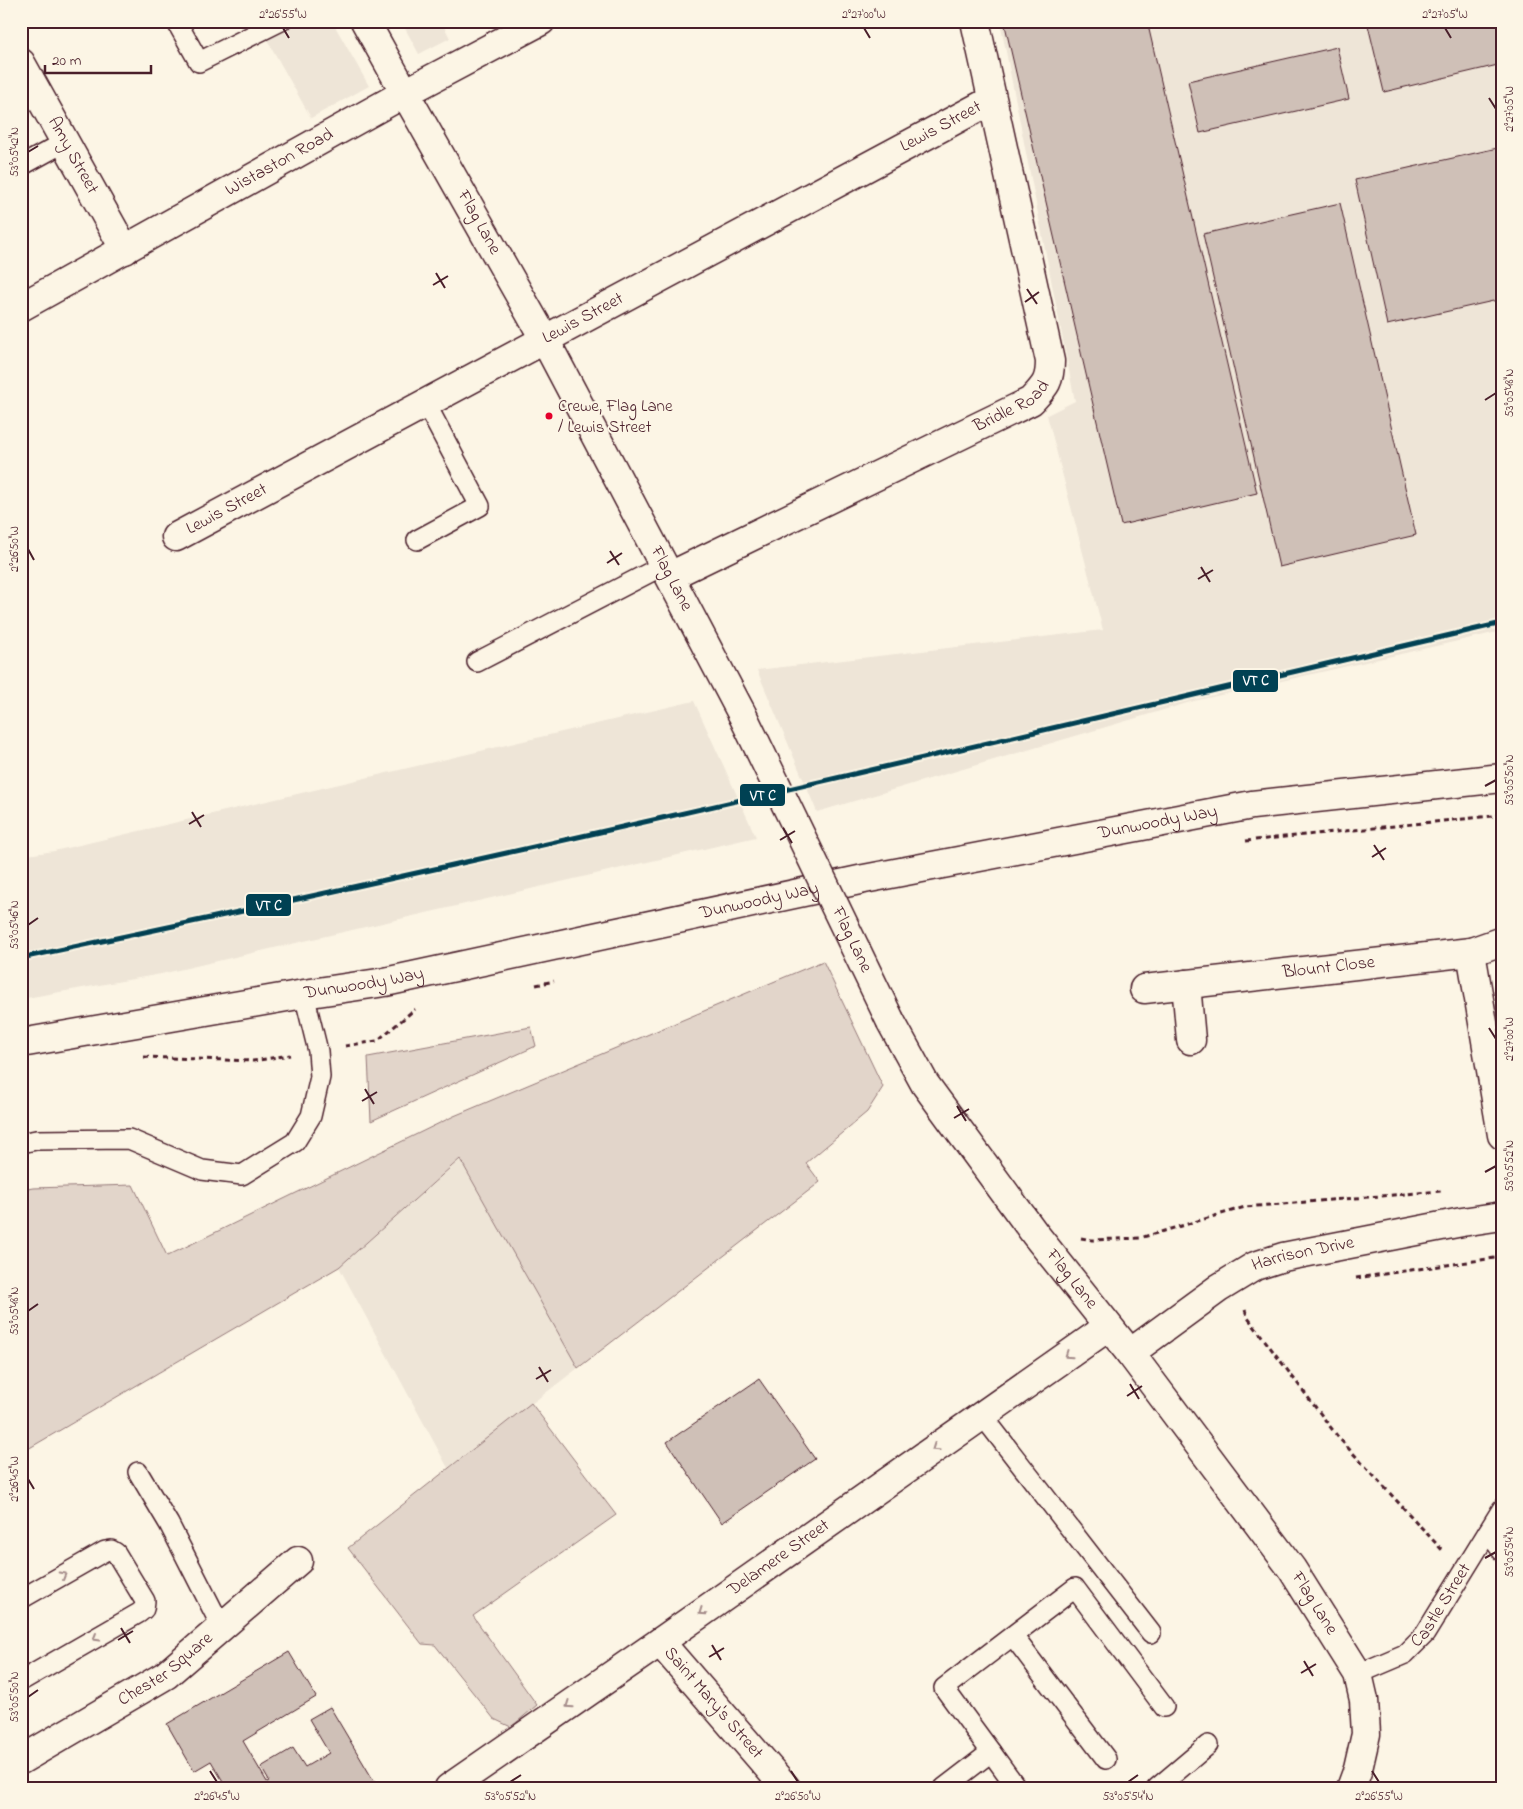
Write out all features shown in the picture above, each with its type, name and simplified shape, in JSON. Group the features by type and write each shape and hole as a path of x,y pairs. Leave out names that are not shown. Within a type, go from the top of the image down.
{"street":[{"name":"Flag Lane","path":"365,21 545,340 667,570 742,714 891,1022 925,1084 1034,1234 1130,1353 1292,1569 1358,1674 1364,1700 1366,1734 1358,1769 1351,1788"},
{"name":"Wistaston Road","path":"21,308 405,93 541,21"},
{"name":"Bridle Road","path":"667,570 1031,401 1042,390 1050,377 1050,362 976,21"},
{"name":"Amy Street","path":"21,62 125,250"},
{"name":"Lewis Street","path":"176,537 992,100"},
{"name":"Dunwoody Way","path":"21,1043 304,994 385,982 864,879 1252,805 1502,778"},
{"name":"Blount Close","path":"1144,989 1471,952 1502,941"},
{"path":"1471,952 1502,1135"},
{"path":"1186,984 1191,1040"},
{"name":"Harrison Drive","path":"1130,1353 1219,1288 1255,1266 1283,1257 1502,1216"},
{"name":"Delamere Street","path":"452,1787 1108,1326"},
{"name":"Chester Square","path":"21,1760 166,1675 298,1561"},
{"name":"Saint Mary's Street","path":"660,1642 786,1788"}],"lane":[{"path":"176,21 199,62 281,21"},
{"path":"21,166 65,142"},
{"path":"417,540 480,506 426,404"},
{"path":"477,662 667,570"},
{"path":"21,1143 36,1140 130,1139 202,1170 242,1175 295,1142 312,1116 320,1077 318,1051 304,994"},
{"path":"982,1415 1151,1633"},
{"path":"138,1472 169,1524 222,1628"},
{"name":"Castle Street","path":"1358,1674 1405,1654 1425,1634 1502,1509"},
{"path":"1488,1532 1502,1551"},
{"path":"21,1599 105,1551 111,1550 116,1553 145,1601 144,1609 140,1613 21,1681"},
{"path":"1017,1788 944,1688 1075,1588 1164,1707"},
{"path":"1013,1636 1106,1759"},
{"path":"1157,1788 1208,1745"},
{"path":"944,1788 991,1752"}],"path":[{"path":"1238,843 1502,815"},
{"path":"529,986 558,980"},
{"path":"137,1058 253,1061 376,1041 416,1008"},
{"path":"1079,1238 1092,1240 1140,1238 1245,1207 1456,1190 1462,1222"},
{"path":"1241,1303 1248,1318 1338,1437 1463,1572"}],"shaded area":[{"path":"292,21 332,21 369,86 311,118 265,36"},
{"path":"401,21 441,21 450,38 419,54"},
{"path":"1000,21 1502,21 1502,631 1194,701 817,812 757,670 1103,630 1047,415 1075,401"},
{"path":"694,701 756,837 161,974 21,999 21,856 54,851"},
{"path":"823,961 883,1087 867,1112 806,1163 820,1182 578,1368 460,1159 339,1267 21,1453 21,1190 133,1185 167,1256 454,1116"},
{"path":"531,1027 536,1046 371,1121 368,1057"},
{"path":"461,1159 578,1368 448,1468 339,1267"},
{"path":"531,1403 616,1515 473,1616 537,1705 511,1727 494,1719 435,1645 422,1644 348,1548"}],"building":[{"path":"1004,21 1147,21 1257,493 1121,525"},
{"path":"1367,21 1502,21 1502,64 1384,92"},
{"path":"1337,47 1349,99 1200,133 1188,81"},
{"path":"1502,147 1502,299 1387,325 1355,180"},
{"path":"1340,203 1416,535 1279,567 1203,234"},
{"path":"759,1379 815,1459 722,1523 667,1442"},
{"path":"289,1652 316,1697 243,1741 267,1782 269,1781 261,1767 293,1748 305,1767 329,1753 309,1719 330,1707 378,1788 227,1788 211,1761 194,1771 167,1724"}],"transit line":[{"path":"21,958 578,837 1502,623"}],"place":[{"name":"Crewe, Flag Lane / Lewis Street","path":"549,416"}]}
